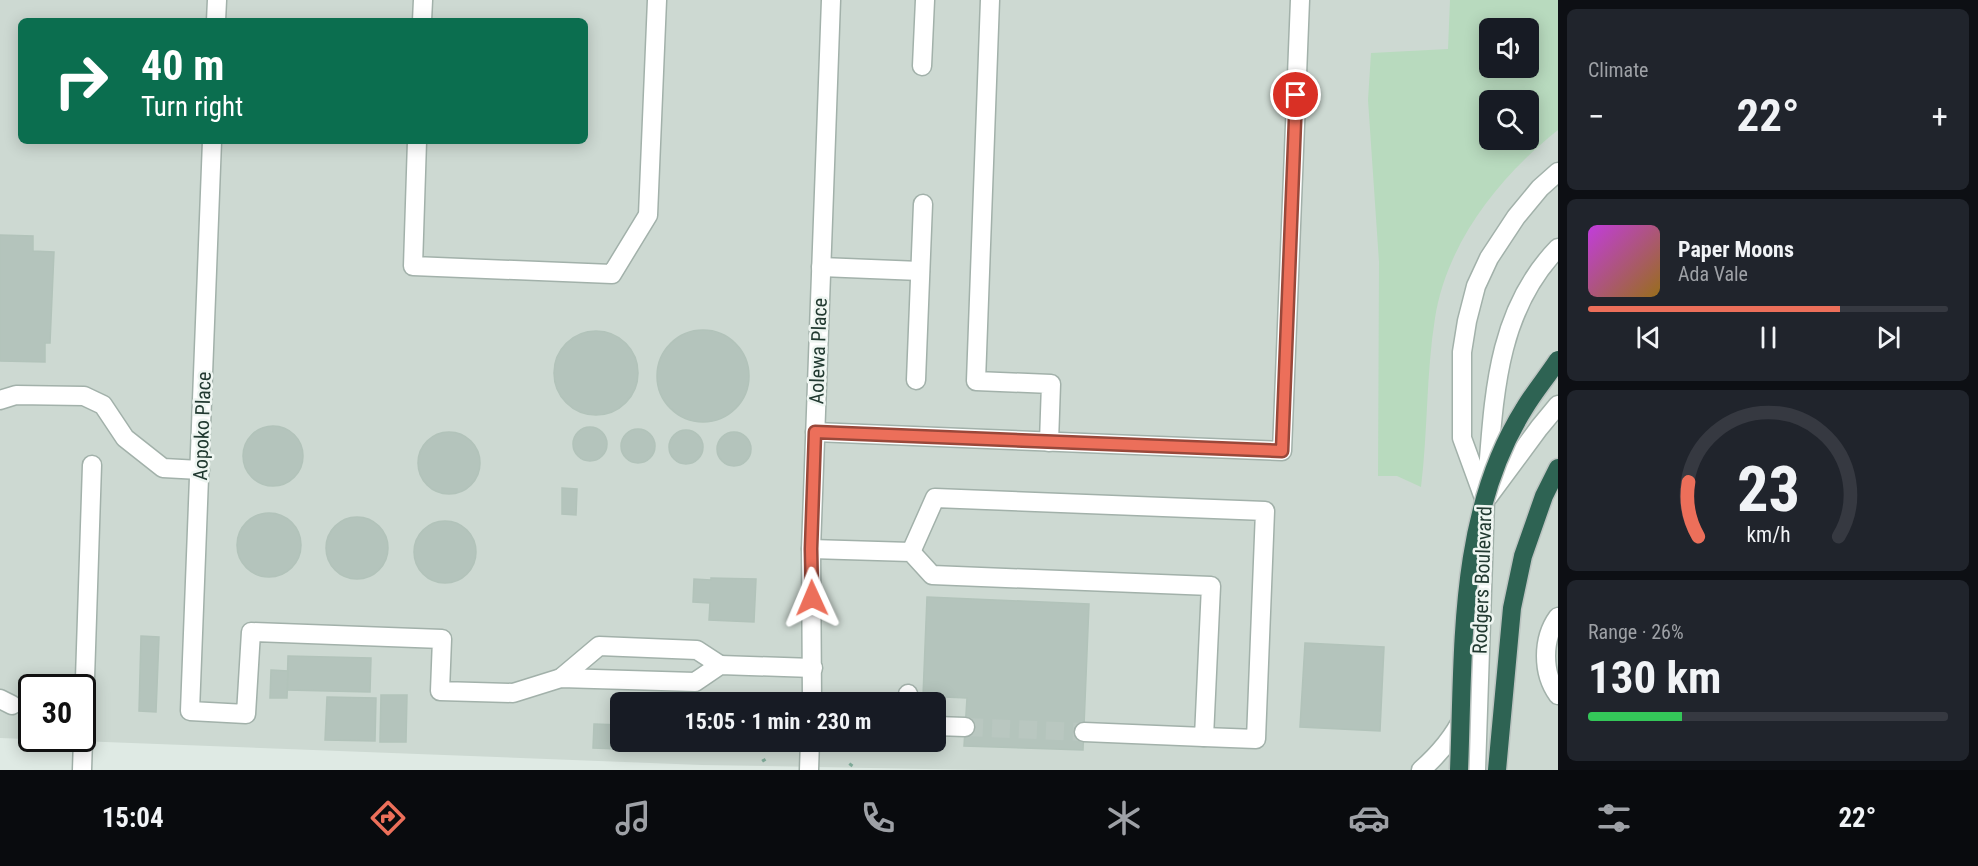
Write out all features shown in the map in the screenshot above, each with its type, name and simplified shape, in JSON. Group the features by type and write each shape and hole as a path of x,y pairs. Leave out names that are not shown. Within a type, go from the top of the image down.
{"highway":[{"path":"1459,770 1465,604 1479,520 1490,482 1513,429 1523,410 1558,360"},
{"path":"1497,770 1512,608 1527,546 1544,496 1558,468"}],"street":[{"path":"216,18 217,0"},
{"path":"422,18 423,0"},
{"path":"417,144 413,266 612,274 648,215 657,0"},
{"name":"Aolewa Place","path":"812,692 811,549 831,0"},
{"path":"922,66 925,0"},
{"path":"990,0 976,381 1051,384 1049,442"},
{"path":"815,432 1282,451 1300,0"},
{"name":"Aopoko Place","path":"212,144 190,711 246,714 252,633 442,639 440,691 513,693 561,678"},
{"name":"Rodgers Boulevard","path":"1476,770 1485,501 1462,438 1461,380 1467,321 1476,286 1489,258 1516,217 1540,188 1558,172"},
{"path":"916,380 922,204"},
{"path":"1485,501 1496,379 1507,332 1523,297 1558,248"},
{"path":"821,267 920,271"},
{"path":"0,400 16,395 84,396 103,405 125,438 163,468 200,470"},
{"path":"1485,501 1558,405"},
{"path":"82,770 92,465"},
{"path":"911,552 935,498 1265,511 1256,739 1084,732"},
{"path":"811,549 911,552 932,575 1211,586 1204,736"},
{"path":"1558,617 1553,624 1545,651 1548,672 1558,695"},
{"path":"561,678 599,646 697,650 720,665 813,668"},
{"path":"561,678 694,682 720,665"},
{"path":"1421,770 1456,732 1479,682"},
{"path":"946,726 965,727"},
{"path":"809,770 810,752"}],"shaded area":[{"path":"0,0 1558,0 1558,770 980,770 702,765 96,742 96,674 18,674 18,739 0,738"}],"green space":[{"path":"1450,0 1558,0 1558,130 1539,146 1539,90 1479,90 1479,150 1535,150 1516,168 1479,213 1451,263 1441,290 1432,339 1421,487 1397,476 1378,476 1379,262 1368,100 1371,53 1448,49"}],"building":[{"path":"0,235 33,236 33,251 54,252 50,343 45,343 45,362 0,361"},
{"path":"703,330 720,334 735,344 745,359 749,376 745,393 735,408 720,418 703,422 686,418 671,408 661,393 657,376 661,359 671,344 686,334"},
{"path":"588,331 604,331 620,338 631,349 638,365 635,389 626,403 604,415 588,415 572,408 561,397 554,381 554,365 561,349 572,338"},
{"path":"273,426 290,431 298,439 303,456 298,473 290,481 273,486 256,481 248,473 243,456 248,439 256,431"},
{"path":"590,427 602,432 607,444 602,456 590,461 578,456 573,444 578,432"},
{"path":"638,429 650,434 655,446 650,458 638,463 626,458 621,446 626,434"},
{"path":"686,430 698,435 703,447 698,459 686,464 674,459 669,447 674,435"},
{"path":"449,432 471,441 480,463 471,485 449,494 427,485 418,463 427,441"},
{"path":"734,432 746,437 751,449 746,461 734,466 722,461 717,449 722,437"},
{"path":"562,488 577,489 576,515 562,514"},
{"path":"269,513 287,519 295,527 301,545 295,563 287,571 269,577 251,571 243,563 237,545 243,527 251,519"},
{"path":"357,517 369,519 379,526 386,536 388,548 386,560 379,570 369,577 357,579 345,577 335,570 328,560 326,548 328,536 335,526 345,519"},
{"path":"439,521 451,521 467,530 474,540 476,552 474,564 467,574 451,583 439,583 428,578 419,569 414,558 414,546 419,535 428,526"},
{"path":"711,578 756,579 754,622 709,620 710,603 693,602 694,579 711,580"},
{"path":"927,597 1089,604 1083,750 964,746 967,698 946,697 946,692 923,692"},
{"path":"141,636 159,637 156,712 139,711"},
{"path":"1305,643 1384,647 1380,731 1300,727"},
{"path":"288,656 371,658 370,692 287,690"},
{"path":"271,670 288,671 287,698 270,698"},
{"path":"381,695 407,695 406,742 380,742"},
{"path":"327,697 376,698 375,741 325,740"},
{"path":"594,724 610,725 610,749 593,748"}],"tunnel":[{"path":"965,727 1084,732"}],"route":[{"path":"812,598 811,549 815,432 1282,451 1296,95"}]}
